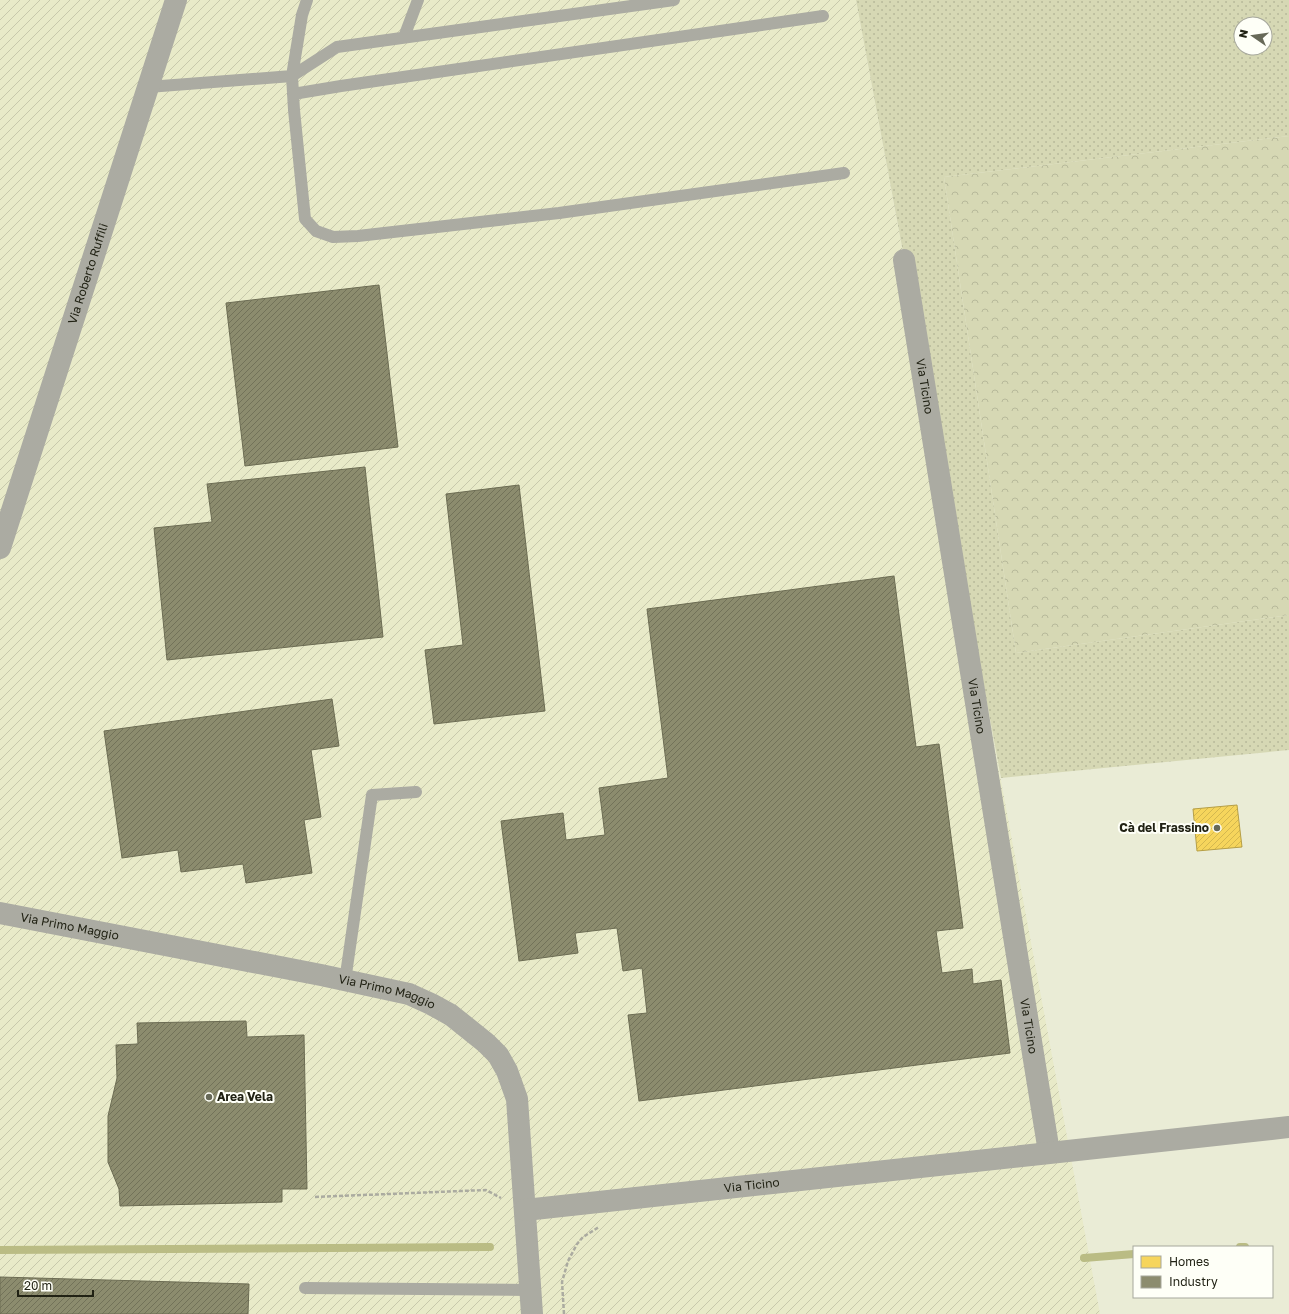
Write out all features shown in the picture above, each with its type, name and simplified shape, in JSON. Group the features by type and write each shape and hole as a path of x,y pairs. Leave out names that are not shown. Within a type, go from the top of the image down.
{"street":[{"name":"Via Roberto Ruffili","path":"0,548 176,0"},
{"name":"Via Ticino","path":"904,260 1049,1152"},
{"name":"Via Primo Maggio","path":"0,913 409,994 451,1015 486,1043 498,1055 507,1071 517,1099 532,1314"},
{"name":"Via Ticino","path":"525,1210 1289,1127"}],"lane":[{"path":"307,0 302,15 292,76 305,219 316,231 333,237 366,235 559,213 844,173"},
{"path":"404,37 418,0"},
{"path":"148,87 292,76 337,47 674,0"},
{"path":"293,94 823,16"},
{"path":"345,981 372,795 416,792"},
{"path":"305,1288 530,1290"}],"path":[{"path":"315,1197 486,1190 525,1210"},
{"path":"564,1314 562,1282 570,1256 576,1244 583,1237 602,1226"}],"shaded area":[{"path":"0,0 856,0 1100,1314 0,1314"}],"green space":[{"path":"856,0 1289,0 1289,136 944,177 1016,653 1289,615 1289,750 1001,778"},
{"path":"1289,136 1289,615 1016,653 944,177"}],"building: Homes":[{"name":"Cà del Frassino","path":"1237,805 1242,847 1197,851 1193,809"}],"building: Industry":[{"path":"379,285 398,447 245,466 226,303"},
{"path":"365,467 383,637 167,660 154,528 212,522 207,484"},
{"path":"519,485 545,711 434,724 425,650 463,645 446,494"},
{"path":"894,576 916,747 939,744 963,928 936,931 942,973 972,969 973,984 1001,980 1010,1053 639,1101 628,1015 647,1013 642,968 623,971 617,928 575,933 578,953 519,961 501,821 563,813 566,840 605,835 599,788 668,778 647,609"},
{"path":"332,699 339,746 311,750 321,817 304,820 312,873 246,883 243,864 181,872 178,850 122,858 104,731"},
{"name":"Area Vela","path":"246,1021 247,1037 304,1035 307,1189 282,1189 282,1202 120,1206 119,1189 108,1162 108,1116 117,1078 116,1045 138,1044 137,1023"},
{"path":"0,1277 249,1284 248,1314 0,1314"}],"waterway":[{"path":"0,1250 490,1247"},
{"path":"1084,1258 1133,1254"}],"place":[{"name":"Cà del Frassino","path":"1217,828"},
{"name":"Area Vela","path":"209,1097"}]}
